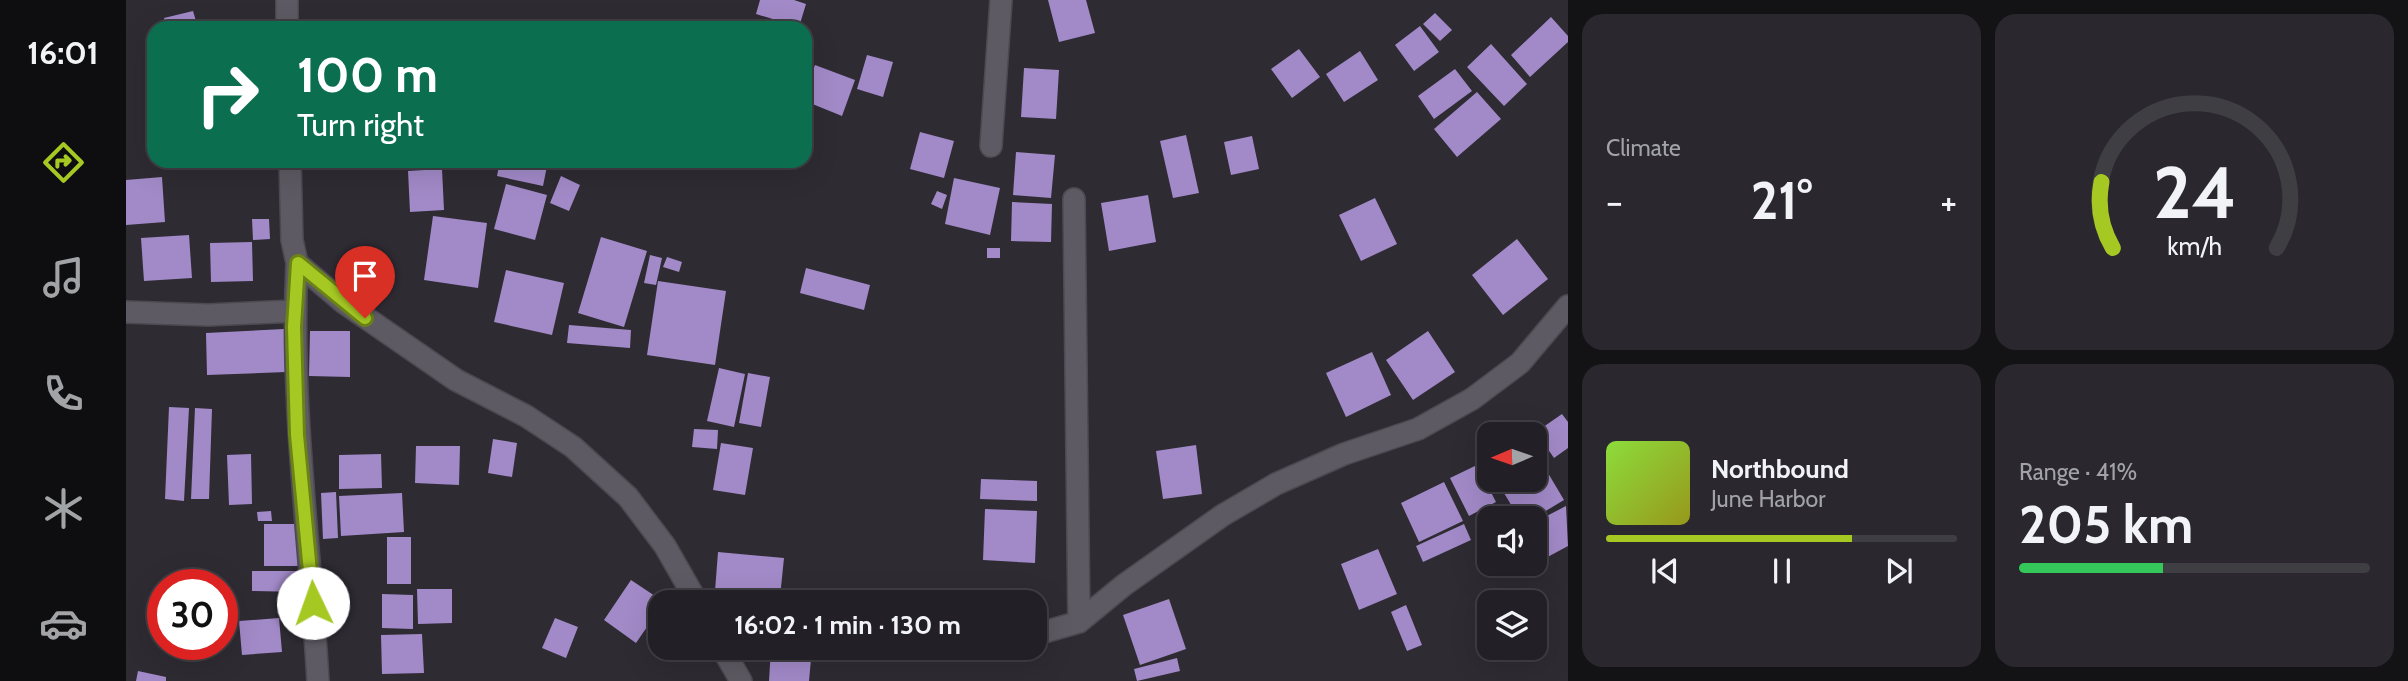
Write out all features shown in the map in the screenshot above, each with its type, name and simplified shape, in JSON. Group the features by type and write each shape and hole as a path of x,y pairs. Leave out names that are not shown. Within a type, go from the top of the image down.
{"street":[{"path":"287,0 287,21"},
{"path":"991,146 1001,0"},
{"path":"290,168 292,240 298,263 295,311 297,435 310,551 318,681"},
{"path":"1074,199 1079,622"},
{"path":"298,263 343,302 456,380 526,416 573,447 628,497 665,546 690,590"},
{"path":"1047,631 1079,622 1124,585 1223,515 1276,484 1344,454 1418,429 1472,399 1520,363 1568,306"},
{"path":"126,312 208,315 295,311"},
{"path":"729,660 741,681"}],"building":[{"path":"760,0 794,0 806,4 801,21 779,21 756,14"},
{"path":"1048,0 1086,0 1095,33 1059,42"},
{"path":"193,11 196,21 165,21 164,18"},
{"path":"1435,13 1452,30 1440,41 1423,24"},
{"path":"1551,17 1568,36 1568,42 1530,77 1511,55"},
{"path":"1420,26 1439,52 1414,71 1395,45"},
{"path":"1491,44 1527,84 1504,106 1467,67"},
{"path":"1299,49 1320,77 1292,98 1271,69"},
{"path":"1360,51 1378,80 1344,102 1326,74"},
{"path":"867,55 893,62 883,97 857,89"},
{"path":"815,65 855,80 842,116 812,104 812,72"},
{"path":"1024,68 1059,70 1056,119 1021,117"},
{"path":"1455,69 1472,91 1434,119 1418,96"},
{"path":"1477,92 1501,119 1457,157 1434,129"},
{"path":"920,132 954,141 944,178 910,169"},
{"path":"1186,135 1199,193 1173,198 1160,141"},
{"path":"1252,136 1259,169 1231,175 1224,142"},
{"path":"1016,152 1055,155 1051,198 1013,195"},
{"path":"330,168 376,168 376,169"},
{"path":"499,168 547,168 543,186 497,176"},
{"path":"442,169 444,210 410,212 408,171"},
{"path":"561,176 580,185 569,211 550,203"},
{"path":"162,177 165,222 126,225 126,180"},
{"path":"954,178 1000,188 990,235 945,224"},
{"path":"506,184 547,195 535,240 494,229"},
{"path":"937,191 947,195 942,209 931,204"},
{"path":"1148,195 1156,242 1109,251 1101,203"},
{"path":"1375,198 1397,244 1361,261 1339,215"},
{"path":"1012,202 1052,204 1051,242 1011,241"},
{"path":"433,216 487,223 478,288 424,280"},
{"path":"252,219 269,219 270,239 253,240"},
{"path":"189,235 192,278 144,281 141,238"},
{"path":"601,237 647,251 624,327 578,313"},
{"path":"1517,239 1548,279 1503,315 1472,275"},
{"path":"252,242 253,281 211,282 210,243"},
{"path":"987,248 1000,248 1000,258 987,258"},
{"path":"650,255 662,258 656,285 644,283"},
{"path":"667,257 682,262 679,272 663,267"},
{"path":"806,268 870,285 864,310 800,293"},
{"path":"506,270 564,283 552,335 494,322"},
{"path":"658,281 726,291 715,365 647,355"},
{"path":"569,325 631,330 630,348 567,343"},
{"path":"284,329 286,372 207,375 206,333"},
{"path":"310,331 350,331 350,377 309,376"},
{"path":"1428,331 1455,372 1413,400 1386,360"},
{"path":"1372,352 1391,395 1346,417 1326,373"},
{"path":"719,368 745,374 734,427 707,421"},
{"path":"748,373 770,377 761,427 739,423"},
{"path":"169,407 189,408 184,501 165,499"},
{"path":"195,408 212,409 209,499 191,499"},
{"path":"1562,414 1568,422 1568,448 1554,458 1547,448 1547,424"},
{"path":"694,429 718,430 717,449 692,447"},
{"path":"493,439 517,443 512,477 488,473"},
{"path":"721,443 753,448 745,495 713,490"},
{"path":"1196,445 1202,494 1163,499 1156,451"},
{"path":"416,446 460,446 459,485 415,483"},
{"path":"251,454 252,504 229,505 227,455"},
{"path":"381,454 382,488 339,489 339,455"},
{"path":"1477,465 1477,492 1491,492 1496,502 1488,506 1477,506 1477,512 1469,516 1450,478"},
{"path":"1547,471 1564,500 1547,510 1547,506 1512,506 1504,493 1547,492"},
{"path":"981,479 1037,481 1037,501 980,499"},
{"path":"1444,482 1463,521 1419,542 1401,503"},
{"path":"336,492 338,538 323,539 321,493"},
{"path":"402,493 404,532 341,536 339,496"},
{"path":"1566,506 1568,546 1547,557 1547,516"},
{"path":"985,509 1037,511 1035,563 983,560"},
{"path":"271,511 272,521 258,521 257,512"},
{"path":"264,524 302,524 302,566 264,566"},
{"path":"1464,524 1471,540 1423,562 1416,546"},
{"path":"387,537 411,537 411,584 387,584"},
{"path":"1378,549 1397,594 1359,610 1341,564"},
{"path":"718,552 784,558 781,590 715,590"},
{"path":"252,571 302,571 302,592 252,591"},
{"path":"631,580 648,591 648,626 636,643 604,620"},
{"path":"417,589 452,589 452,623 418,624"},
{"path":"382,594 413,595 413,629 382,628"},
{"path":"1169,599 1186,649 1140,665 1123,615"},
{"path":"1406,605 1422,645 1407,651 1391,612"},
{"path":"279,618 282,652 242,655 239,621"},
{"path":"555,618 578,627 566,658 542,648"},
{"path":"422,634 424,673 382,674 381,635"},
{"path":"1177,658 1180,671 1137,681 1134,669"},
{"path":"770,660 811,660 809,681 769,681"},
{"path":"138,671 166,677 166,681 136,681"}],"route":[{"path":"313,603 297,435 294,327 298,263 365,318"}]}
